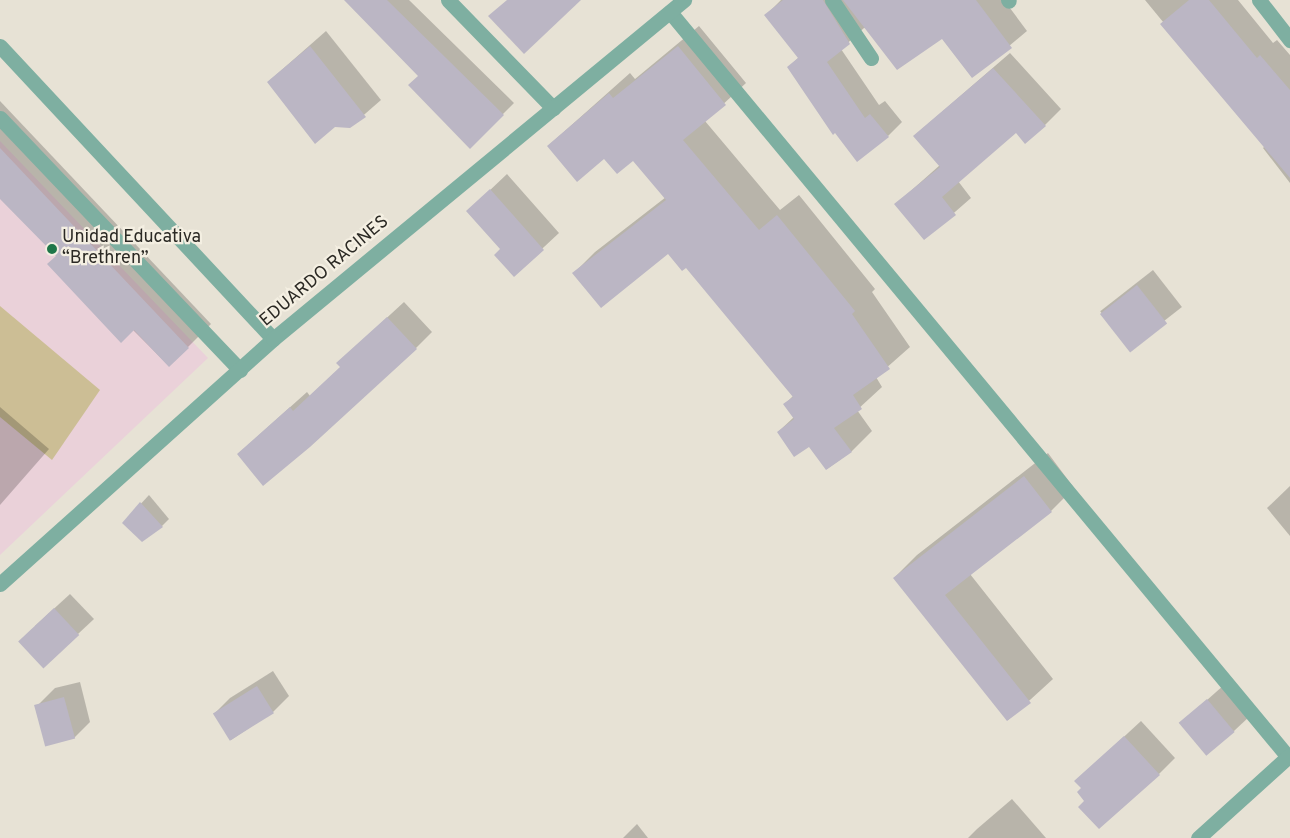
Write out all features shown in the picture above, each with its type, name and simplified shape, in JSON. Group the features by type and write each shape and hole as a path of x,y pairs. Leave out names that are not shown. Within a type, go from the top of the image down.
{"street":[{"path":"448,0 553,108"},
{"name":"EDUARDO RACINES","path":"0,584 273,339 684,0"},
{"path":"832,0 871,58"},
{"path":"1259,0 1290,40"},
{"path":"670,12 1289,756 1198,838"},
{"path":"0,46 273,339"},
{"path":"0,118 240,370"}],"shaded area":[{"name":"Unidad Educativa “Brethren”","path":"0,141 208,358 0,555"},
{"path":"0,306 100,390 52,460 0,417"}],"building":[{"path":"344,0 387,0 504,115 470,149 408,85 418,76"},
{"path":"507,0 581,0 524,54 488,16"},
{"path":"783,0 823,0 850,44 827,62 865,118 870,114 889,137 857,162 835,133 833,135 787,67 798,58 764,15"},
{"path":"843,0 976,0 1012,48 972,78 942,39 897,70"},
{"path":"1189,0 1209,0 1257,58 1260,55 1290,90 1290,178 1160,24"},
{"path":"310,46 366,117 350,128 335,127 315,144 267,82"},
{"path":"678,46 726,105 683,140 759,230 777,215 855,311 852,314 890,369 853,395 862,409 834,428 852,452 826,470 809,447 794,457 777,432 794,419 783,404 793,397 686,268 682,271 668,254 601,308 572,273 666,200 633,161 617,174 604,159 577,182 547,146 609,93 613,98"},
{"path":"993,68 1046,126 1025,144 1016,133 942,197 956,215 924,240 894,204 940,167 913,136"},
{"path":"0,148 189,348 169,367 134,330 121,343 47,264 56,256 0,199"},
{"path":"490,189 544,250 514,277 494,255 500,249 466,211"},
{"path":"1137,285 1167,324 1130,353 1100,314"},
{"path":"387,317 417,349 310,447 263,486 237,454 290,407 293,411 340,367 336,363"},
{"path":"1024,476 1052,512 945,595 1031,703 1007,721 893,578"},
{"path":"140,502 163,527 142,542 122,523"},
{"path":"54,608 79,635 43,668 18,641"},
{"path":"257,686 274,713 230,741 213,714"},
{"path":"64,697 75,739 45,747 34,705"},
{"path":"1207,699 1235,732 1206,756 1179,723"},
{"path":"1124,736 1160,775 1099,829 1078,807 1084,801 1077,792 1081,788 1074,781"}],"place":[{"name":"Unidad Educativa “Brethren”","path":"52,249"}]}
